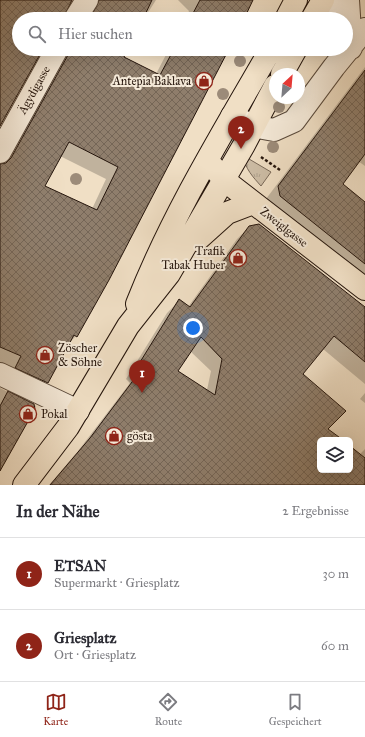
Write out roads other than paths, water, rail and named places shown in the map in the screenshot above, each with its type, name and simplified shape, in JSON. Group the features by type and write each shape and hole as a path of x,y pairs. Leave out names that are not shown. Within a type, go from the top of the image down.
{"main road":[{"path":"291,12 296,0"},
{"path":"316,12 323,0"},
{"path":"128,326 153,264 207,160 267,56"},
{"path":"285,68 292,56"},
{"path":"24,485 78,411 128,326 169,274 182,254 269,97"},
{"name":"Zweiglgasse","path":"207,160 224,180 365,289"},
{"path":"182,254 227,213 253,203"}],"street":[{"path":"79,12 87,0"},
{"path":"292,12 300,0"},
{"path":"329,0 330,12"},
{"path":"346,12 348,0"},
{"path":"353,41 365,29"},
{"name":"Ägydigasse","path":"0,152 53,56"},
{"path":"232,116 253,126 274,130 294,121 338,56"},
{"path":"0,374 78,411"}],"place":[{"name":"Antepia Baklava","path":"204,81"},
{"name":"Griesplatz","path":"241,149"},
{"name":"Trafik Tabak Huber","path":"238,258"},
{"name":"Zöscher & Söhne","path":"45,355"},
{"name":"ETSAN","path":"142,393"},
{"name":"Pokal","path":"28,414"},
{"name":"gösta","path":"114,436"}]}
